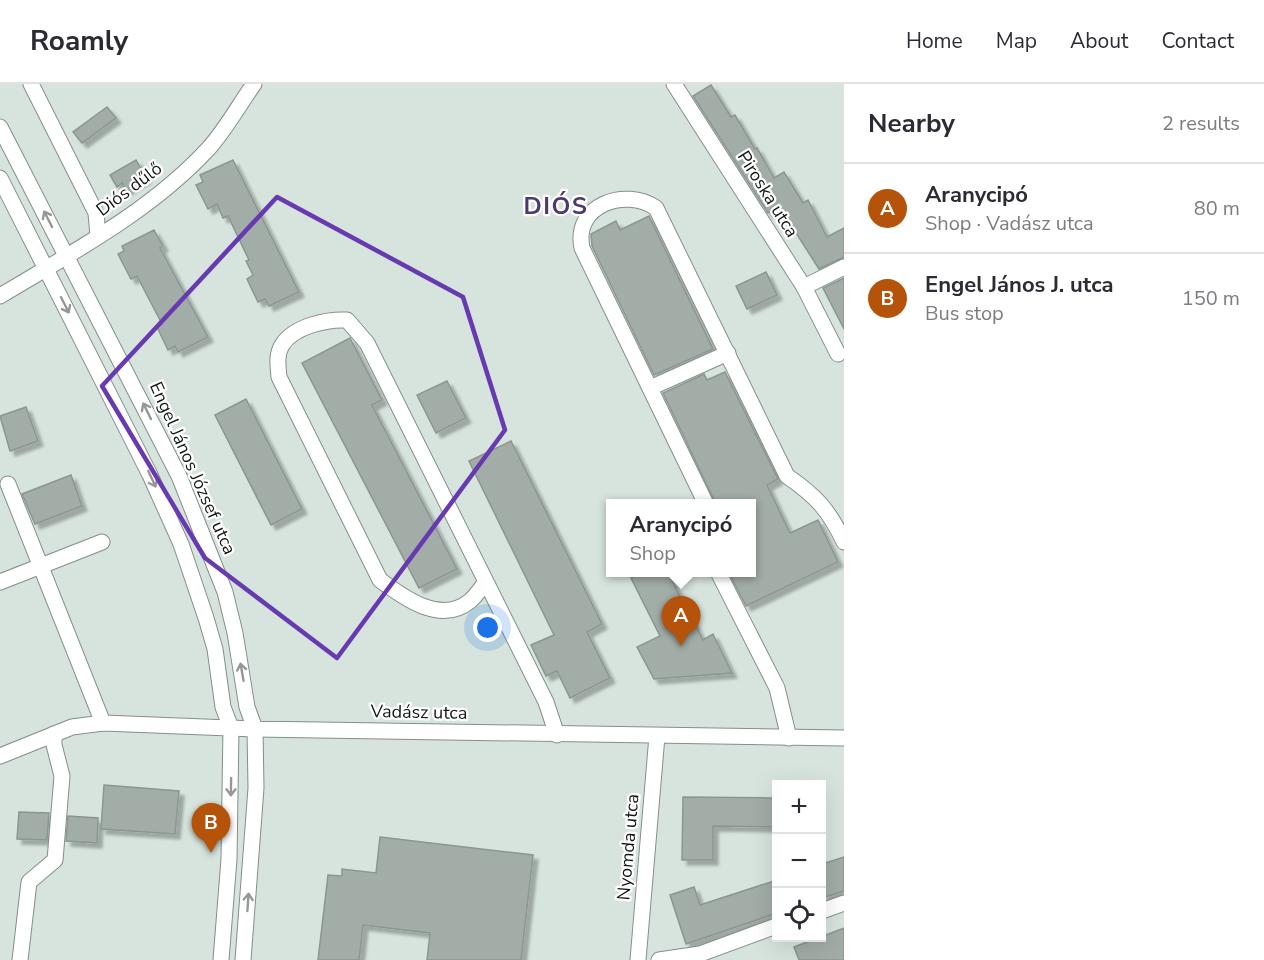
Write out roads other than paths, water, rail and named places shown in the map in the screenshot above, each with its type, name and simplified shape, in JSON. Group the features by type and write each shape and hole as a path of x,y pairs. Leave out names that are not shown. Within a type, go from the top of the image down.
{"street":[{"path":"31,84 96,213 98,236"},
{"name":"Diós dűlő","path":"0,296 155,199 210,147 254,84"},
{"name":"Piroska utca","path":"674,84 804,287 838,354"},
{"name":"Engel János József utca","path":"0,127 179,476 210,550 232,623 247,707 255,729 256,788 243,960"},
{"path":"0,178 150,475 185,554 215,649 223,707 231,728 229,859 221,960"},
{"path":"704,499 582,248 579,234 583,221 605,204 631,199 645,201 656,208 787,476 814,495 832,518 844,542"},
{"path":"804,287 844,267"},
{"path":"485,583 471,601 456,609 433,609 409,601 380,580 279,377 277,359 283,344 299,331 331,320 347,320 367,343 546,702 557,735"},
{"path":"650,388 728,353"},
{"path":"8,484 104,723"},
{"path":"0,582 102,542"},
{"path":"720,577 777,688 789,738"},
{"name":"Vadász utca","path":"1,756 72,727 104,723 255,729 844,738"},
{"path":"20,960 29,882 55,861 62,776 54,745 54,734"},
{"name":"Nyomda utca","path":"638,960 657,736"},
{"path":"826,909 844,903"},
{"path":"659,960 700,954 772,929"}],"place":[{"name":"Aranycipó","path":"681,646"},
{"name":"Engel János J. utca","path":"211,853"}],"district":[{"name":"DIÓS","path":"556,206"}]}
